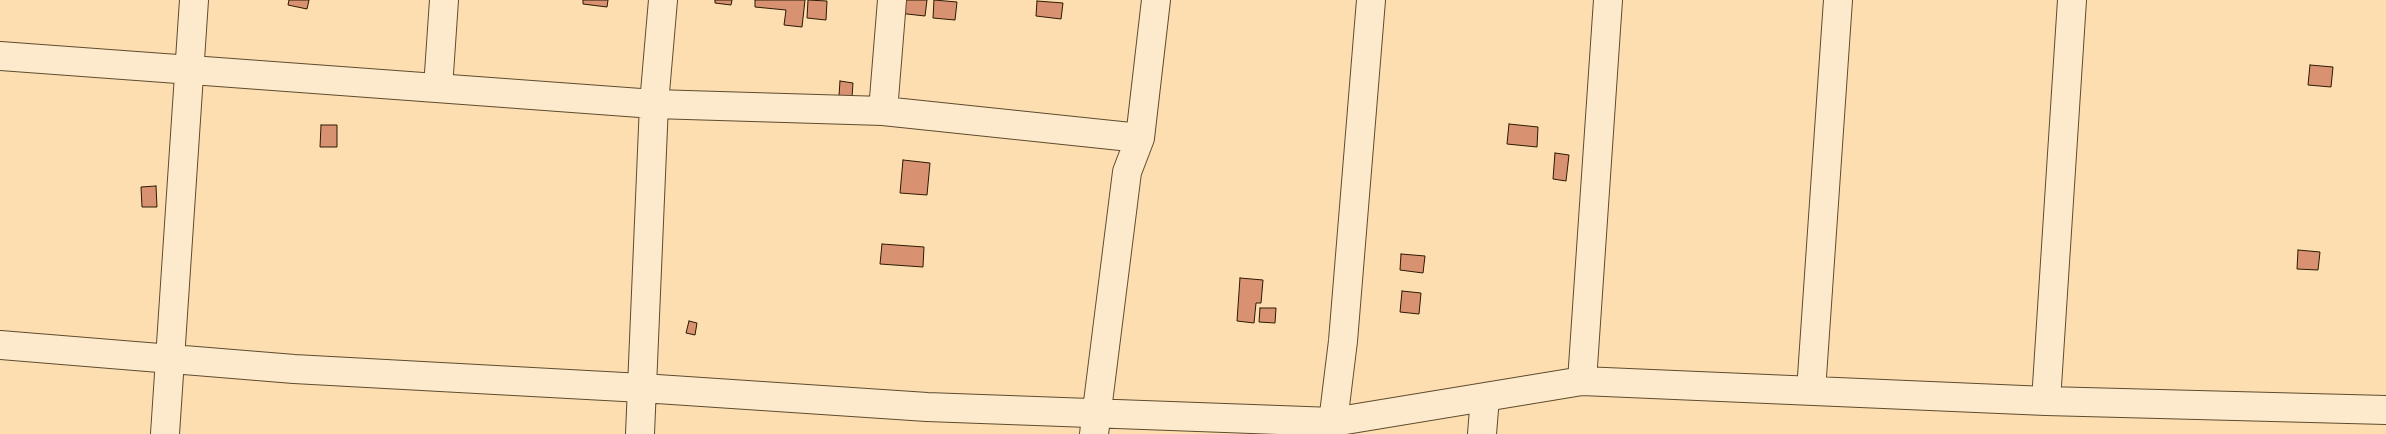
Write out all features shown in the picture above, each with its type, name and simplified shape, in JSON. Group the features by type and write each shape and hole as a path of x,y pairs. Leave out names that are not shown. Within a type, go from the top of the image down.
{"street":[{"path":"165,434 194,0"},
{"path":"438,88 444,0"},
{"path":"640,434 654,104 663,0"},
{"path":"883,111 892,0"},
{"path":"1094,424 1127,172 1140,138 1156,0"},
{"path":"1333,422 1343,341 1371,0"},
{"path":"1582,381 1608,0"},
{"path":"1812,391 1838,0"},
{"path":"2046,401 2072,0"},
{"path":"0,56 189,68 654,104 883,111 1140,138"},
{"path":"0,345 294,369 642,388 927,407 1094,424 1297,427 1582,381 2046,401 2386,410"},
{"path":"1482,434 1485,397"}],"building":[{"path":"289,0 309,0 307,9 288,5"},
{"path":"583,0 608,0 607,7 583,4"},
{"path":"715,0 732,0 731,5 715,3"},
{"path":"755,0 805,0 802,27 784,25 786,10 755,7"},
{"path":"808,0 827,1 826,20 807,18"},
{"path":"899,0 927,0 925,16 898,13"},
{"path":"934,0 957,2 955,20 933,18"},
{"path":"1037,1 1063,3 1061,19 1036,16"},
{"path":"2310,65 2333,67 2331,87 2308,85"},
{"path":"840,81 853,83 852,97 839,96"},
{"path":"1509,124 1538,127 1537,147 1507,144"},
{"path":"321,125 337,125 337,147 320,147"},
{"path":"1555,153 1569,155 1566,181 1553,179"},
{"path":"903,160 930,163 927,195 900,193"},
{"path":"156,186 157,207 142,207 141,187"},
{"path":"882,244 924,247 923,267 880,264"},
{"path":"2298,250 2320,252 2318,270 2297,269"},
{"path":"1401,254 1425,256 1423,273 1400,270"},
{"path":"1240,278 1263,280 1261,303 1256,303 1254,323 1237,321"},
{"path":"1402,291 1421,293 1419,314 1400,312"},
{"path":"1260,308 1276,308 1275,323 1259,322"},
{"path":"689,321 697,323 695,335 686,333"}]}
